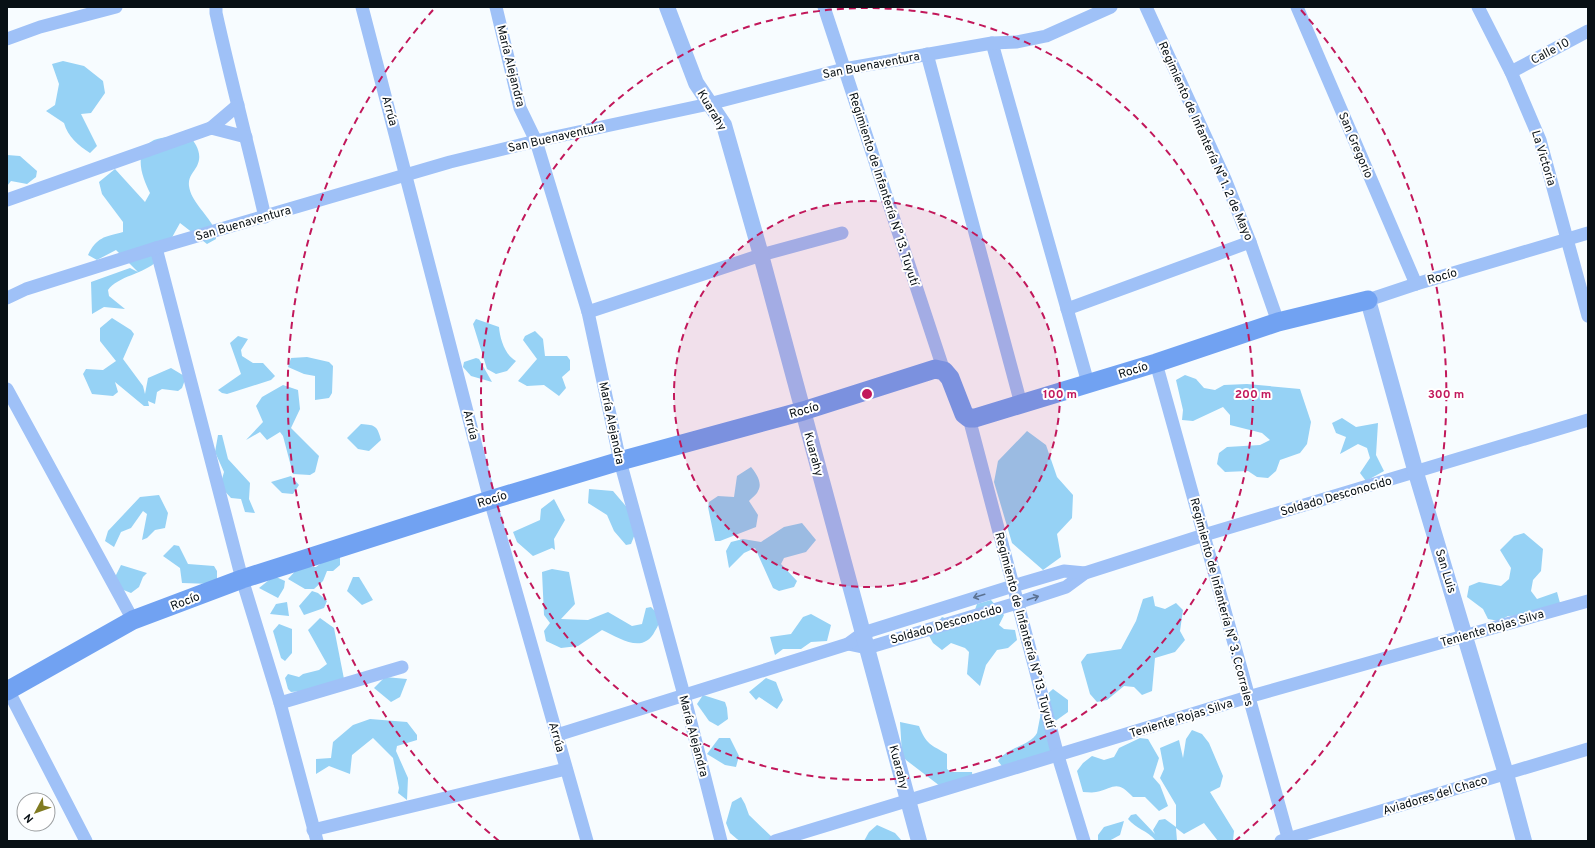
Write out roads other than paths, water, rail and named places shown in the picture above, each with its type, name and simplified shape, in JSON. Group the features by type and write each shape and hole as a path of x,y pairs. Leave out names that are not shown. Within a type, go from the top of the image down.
{"main road":[{"name":"Rocío","path":"969,418 976,418 1278,322 1368,300"},
{"name":"Rocío","path":"7,690 133,620 242,580 490,500 620,461 803,411 935,369 944,371"},
{"path":"944,371 950,378 964,414 969,418"}],"street":[{"path":"7,39 40,27 116,7"},
{"path":"216,7 217,20 265,217"},
{"name":"Arrúa","path":"362,7 407,175 490,500 587,841"},
{"name":"María Alejandra","path":"496,7 520,108 536,141 588,312 620,461 722,841"},
{"name":"Kuarahy","path":"667,7 696,83 724,125 761,255 919,841"},
{"name":"Regimiento de Infantería N° 13. Tuyutí","path":"824,7 944,371"},
{"name":"San Buenaventura","path":"7,298 26,289 156,248 450,162 536,141 709,104 844,69 992,43 1017,42 1046,36 1111,7"},
{"name":"Regimiento de Infantería N° 1. 2 de Mayo","path":"1146,7 1225,179 1250,242 1278,322"},
{"name":"San Gregorio","path":"1297,7 1416,284"},
{"name":"La Victoria","path":"1478,7 1511,72 1540,140 1566,240 1588,316"},
{"name":"Calle 10","path":"1511,72 1588,31"},
{"path":"992,43 1088,383"},
{"path":"927,54 1021,404"},
{"path":"7,200 211,128 238,106"},
{"path":"211,128 246,137"},
{"path":"588,312 761,255 842,233"},
{"name":"Rocío","path":"1368,300 1416,284 1588,233"},
{"path":"1067,309 1250,242"},
{"path":"156,248 242,580 280,703 315,835 566,769"},
{"name":"San Luis","path":"1368,300 1416,473 1506,774 1524,841"},
{"name":"Regimiento de Infantería N° 3. Ccorrales","path":"1156,362 1286,840"},
{"path":"7,389 133,620"},
{"name":"Regimiento de Infantería N° 13. Tuyutí","path":"969,418 1058,756 1084,841"},
{"name":"Soldado Desconocido","path":"557,735 848,644 1017,603 1066,587 1085,573 1204,535 1416,473 1588,420"},
{"name":"Soldado Desconocido","path":"865,640 1013,586 1064,571 1085,573"},
{"name":"Teniente Rojas Silva","path":"775,841 1248,697 1588,601"},
{"path":"280,703 402,667"},
{"path":"7,690 86,841"},
{"name":"Aviadores del Chaco","path":"1286,840 1588,750"}]}
